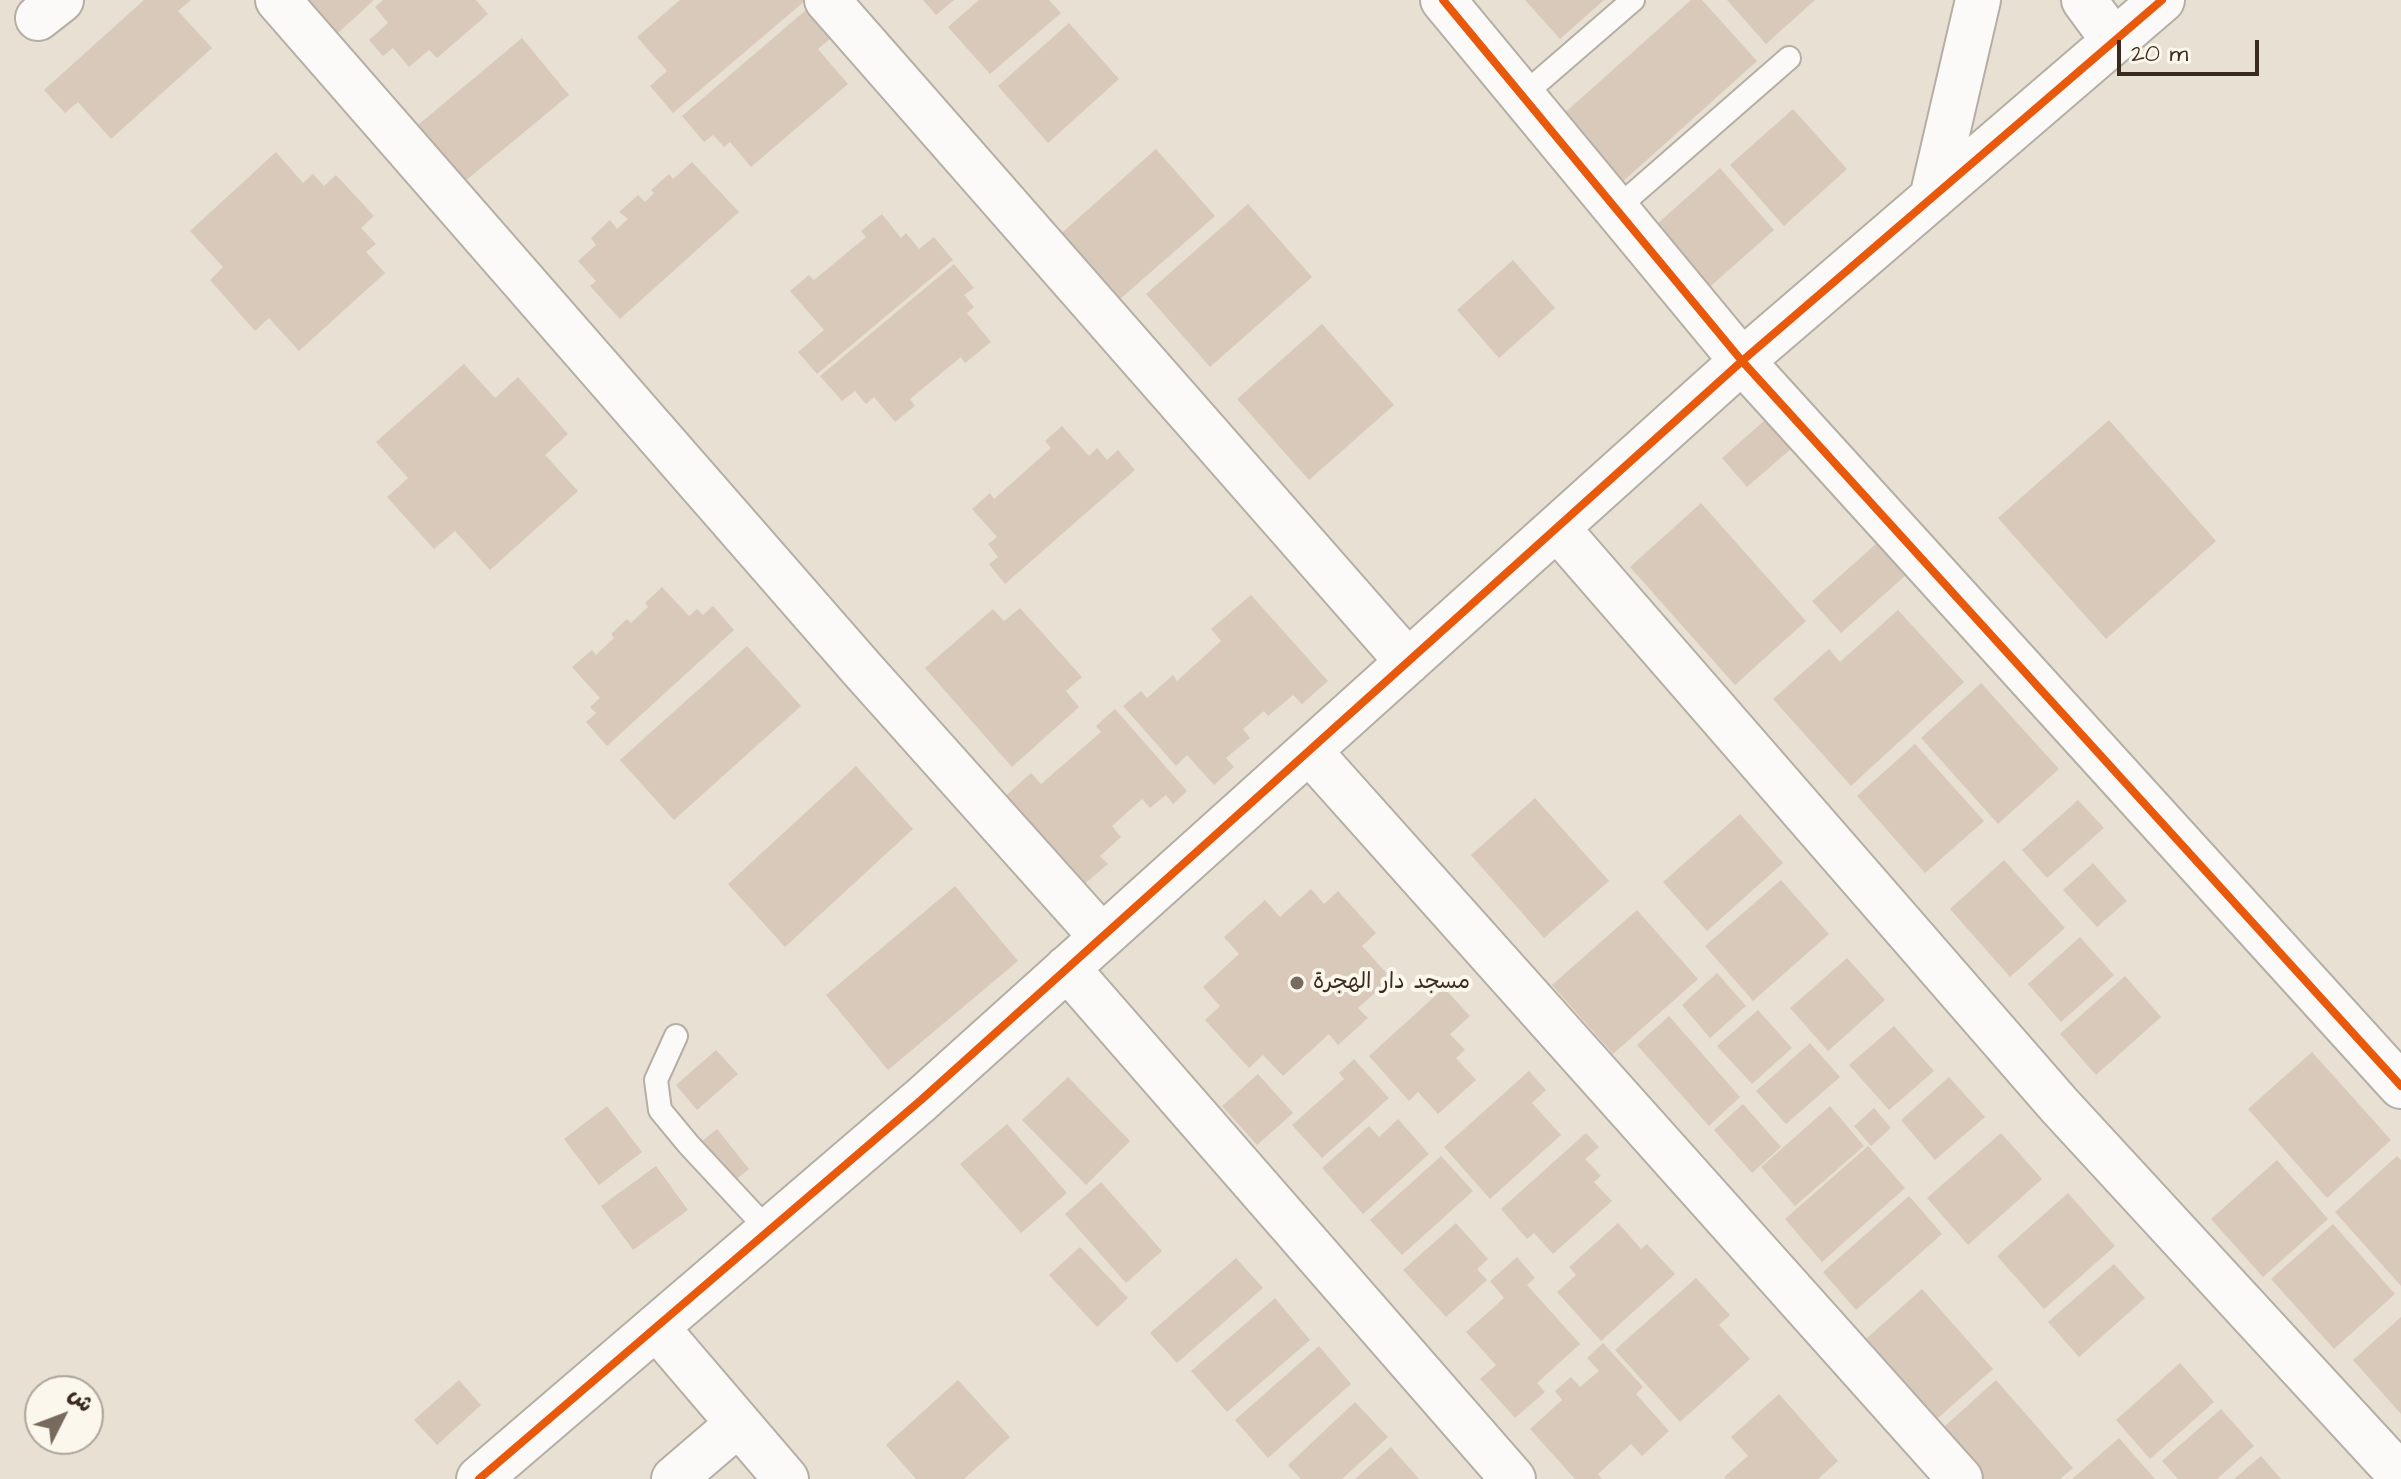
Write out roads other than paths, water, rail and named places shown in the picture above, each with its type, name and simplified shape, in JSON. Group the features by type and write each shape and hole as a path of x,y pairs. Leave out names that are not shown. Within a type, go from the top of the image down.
{"street":[{"path":"278,0 841,645 1102,937"},
{"path":"827,0 1408,662"},
{"path":"1443,0 1742,361 2401,1086"},
{"path":"1932,198 1978,0"},
{"path":"2084,0 2114,41"},
{"path":"479,1479 921,1100 1742,361 2162,0"},
{"path":"1557,528 2059,1105 2401,1476"},
{"path":"1309,751 1960,1479"},
{"path":"1067,968 1513,1479"},
{"path":"656,1327 786,1479"},
{"path":"674,1479 738,1424"}],"lane":[{"path":"1522,96 1633,0"},
{"path":"1616,209 1789,58"},
{"path":"676,1036 656,1080 660,1110 769,1231"}],"place":[{"name":"مسجد دار الهجرة","path":"1297,983"}]}
